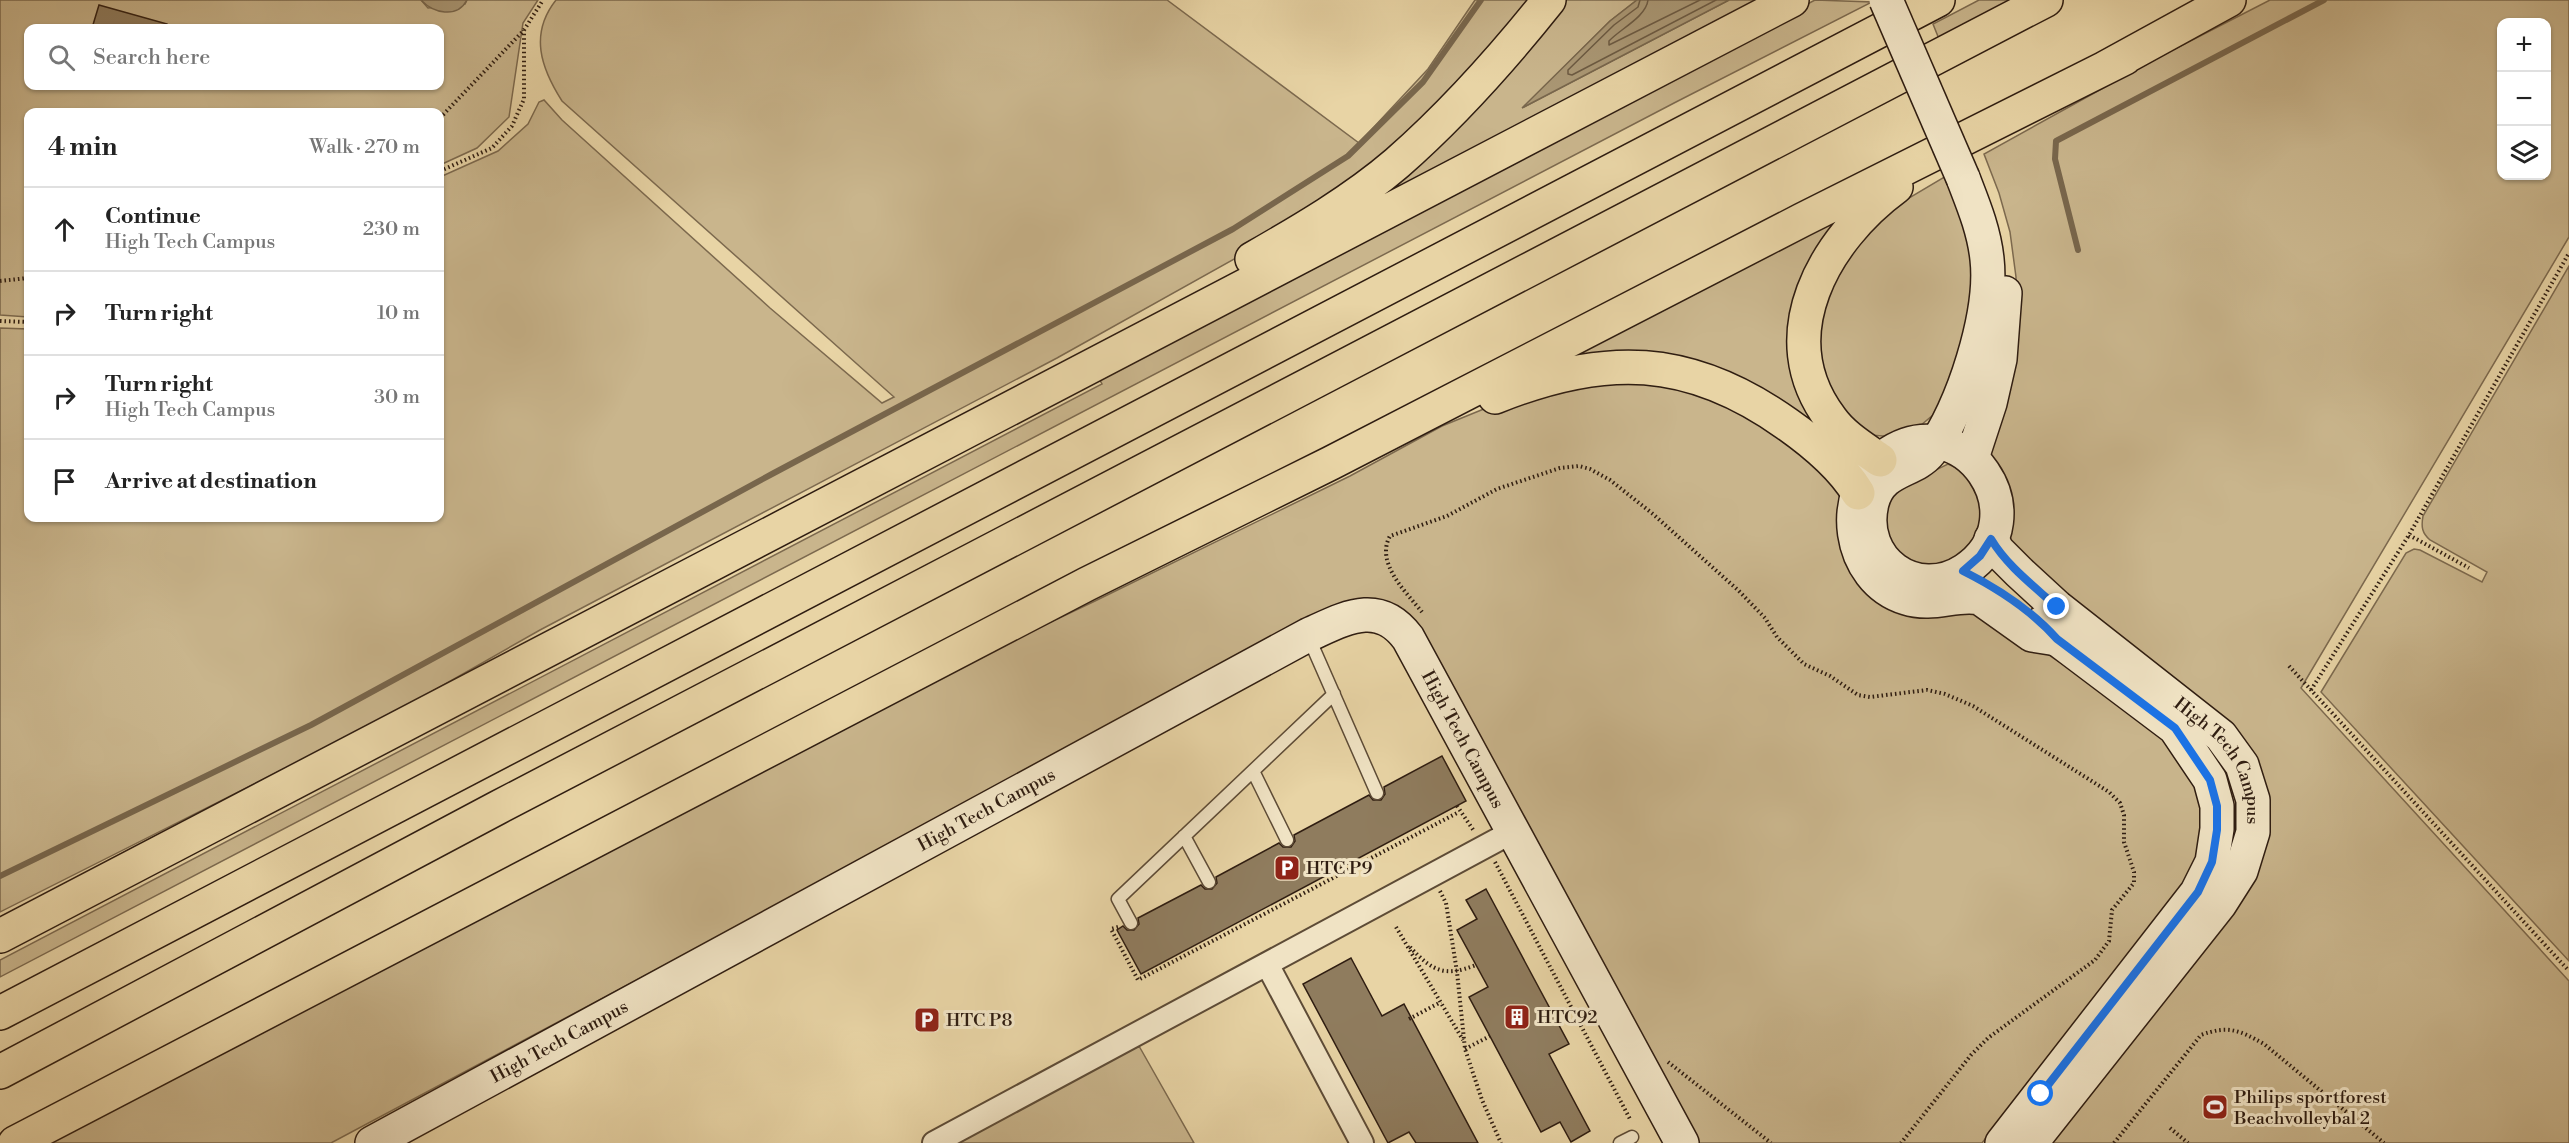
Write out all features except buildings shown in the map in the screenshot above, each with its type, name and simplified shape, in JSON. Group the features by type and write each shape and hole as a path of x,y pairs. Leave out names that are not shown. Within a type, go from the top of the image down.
{"highway":[{"path":"1105,359 1218,278 1323,215 1395,165 1465,100 1498,64 1549,0"},
{"path":"0,936 1792,0"},
{"path":"0,1013 1938,0"},
{"path":"0,1072 497,808 2046,0"},
{"path":"1880,460 1832,420 1822,406 1808,370 1805,338 1808,307 1828,258 1852,226 1879,199 1916,172 2229,0"},
{"path":"15,1143 1087,584 1331,463 1781,231 2125,58"},
{"path":"1331,463 1352,464 1497,396 1555,377 1595,369 1660,369 1687,373 1710,381 1765,408 1822,452 1851,481 1865,500"}],"street":[{"path":"1886,0 1999,234 2005,278 2000,359 1990,403 1972,458"},
{"path":"1865,500 1863,480 1880,460 1894,450 1909,444 1936,442 1958,449 1972,458 1986,474 1996,499 1996,522 1991,539 1961,584 1940,602 1922,602 1890,592 1866,569 1854,535 1853,514 1865,500 1890,476 1925,456 1936,442 1963,387 1987,304 1989,286 1984,236 1970,174 1904,0"},
{"name":"High Tech Campus","path":"1991,539 2012,565 2057,607 2221,736 2242,765 2253,800 2253,832 2241,871 2220,904 2031,1143"},
{"name":"High Tech Campus","path":"1961,584 1982,581 2043,623 2057,639 2175,728 2210,780 2217,806 2217,830 2212,862 2198,892 2002,1143"},
{"name":"High Tech Campus","path":"372,1143 1308,635 1354,615 1369,614 1390,619 1401,628 1499,839 1682,1143"},
{"path":"934,1143 1499,839"},
{"path":"1267,964 1362,1143"}],"lane":[{"path":"1308,635 1377,793"},
{"path":"1131,923 1118,899 1334,694"},
{"path":"1253,771 1287,840"},
{"path":"1184,836 1209,882"}],"path":[{"path":"444,114 524,30 543,0"},
{"path":"444,169 492,148 512,126 524,99 524,30"},
{"path":"2311,690 2409,535 2569,253"},
{"path":"0,281 24,278"},
{"path":"0,321 24,322"},
{"path":"1425,616 1401,585 1387,561 1384,553 1389,536 1447,516 1497,489 1560,468 1579,466 1590,469 1653,514 1738,590 1765,618 1777,638 1804,664 1830,676 1858,695 1870,697 1927,690 1945,694 1973,706 2109,792 2120,802 2124,815 2124,842 2134,872 2134,883 2112,910 2109,941 2103,951 2095,960 1988,1038 1971,1055 1901,1143"},
{"path":"2409,535 2469,568"},
{"path":"2289,666 2569,970"},
{"path":"1457,806 1459,812 1499,839 1632,1123"},
{"path":"1131,923 1111,929 1138,980 1459,812"},
{"path":"1432,874 1446,903 1466,1048 1482,1100 1501,1143"},
{"path":"1375,905 1396,927 1411,949 1426,962 1443,972 1457,972 1476,965"},
{"path":"1396,927 1465,1043"},
{"path":"1409,1019 1441,1002"},
{"path":"2114,1143 2201,1035 2220,1028 2242,1032 2264,1044 2384,1143"},
{"path":"1466,1048 1490,1036"},
{"path":"1661,1056 1771,1143"},
{"path":"2169,1128 2188,1143"}],"shaded area":[{"path":"0,0 421,0 428,8 465,4 467,0 538,0 523,23 509,117 477,148 444,163 444,108 24,108 24,317 0,315"},
{"path":"556,0 1167,0 1359,143 1428,69 1475,0 1541,0 1388,157 1270,239 1057,358 540,630 389,716 0,912 0,328 24,329 24,522 444,522 444,175 498,151 528,124 539,102 544,100 562,120 770,308 882,403 894,397 562,101 548,76 541,51 540,38 548,13"},
{"path":"1560,0 1637,0 1610,21 1524,107 1729,0 1767,0 1351,217"},
{"path":"1815,0 1872,2 1676,102 0,977 0,960 1102,384 1097,375"},
{"path":"1979,0 2014,0 1939,39 1933,24"},
{"path":"2270,0 2569,0 2569,237 2301,688 2569,981 2569,1143 2041,1143 2204,935 2260,788 2009,553 1987,459 2016,316 2016,277 2010,232 1999,193 1984,154 2163,55"},
{"path":"1913,164 1799,307 1838,444 1735,382 1492,385"},
{"path":"1946,176 1973,240 1973,310 1949,385 1933,415 1915,430 1896,437 1870,435 1849,424 1817,367 1825,282 1887,211"},
{"path":"2569,266 2569,961 2321,692 2406,553 2414,549 2420,550 2482,582 2487,572 2425,535 2423,516"},
{"path":"1619,373 1731,395 1840,481 1844,539 1985,613 2111,696 2177,749 2203,794 2200,864 1982,1143 1690,1143 1385,602 1364,599 1342,604 331,1143 44,1143 870,708 1350,476 1442,426 1501,402"},
{"path":"1948,464 1963,471 1982,504 1977,538 1954,562 1918,566 1897,553 1886,531 1887,504 1898,488"},
{"path":"1139,1046 1194,1143 961,1143 962,1137"}],"water":[{"path":"421,0 467,0 457,10 445,12 426,5"},
{"path":"1637,0 1729,0 1522,108 1610,21"}],"waterway":[{"path":"0,876 311,725 772,474 1233,229 1348,156 1423,82 1481,0"},
{"path":"2078,250 2055,159 2056,141 2324,0"}],"place":[{"name":"HTC P9","path":"1287,868"},
{"name":"HTC92","path":"1517,1017"},
{"name":"HTC P8","path":"927,1020"},
{"name":"Philips sportforest Beachvolleybal 2","path":"2215,1107"}],"route":[{"path":"2041,1094 2198,892 2212,862 2217,830 2217,806 2210,780 2175,728 2057,639 2043,623 1982,581 1963,571 1980,556 1991,539 1998,551 2057,607"}]}
